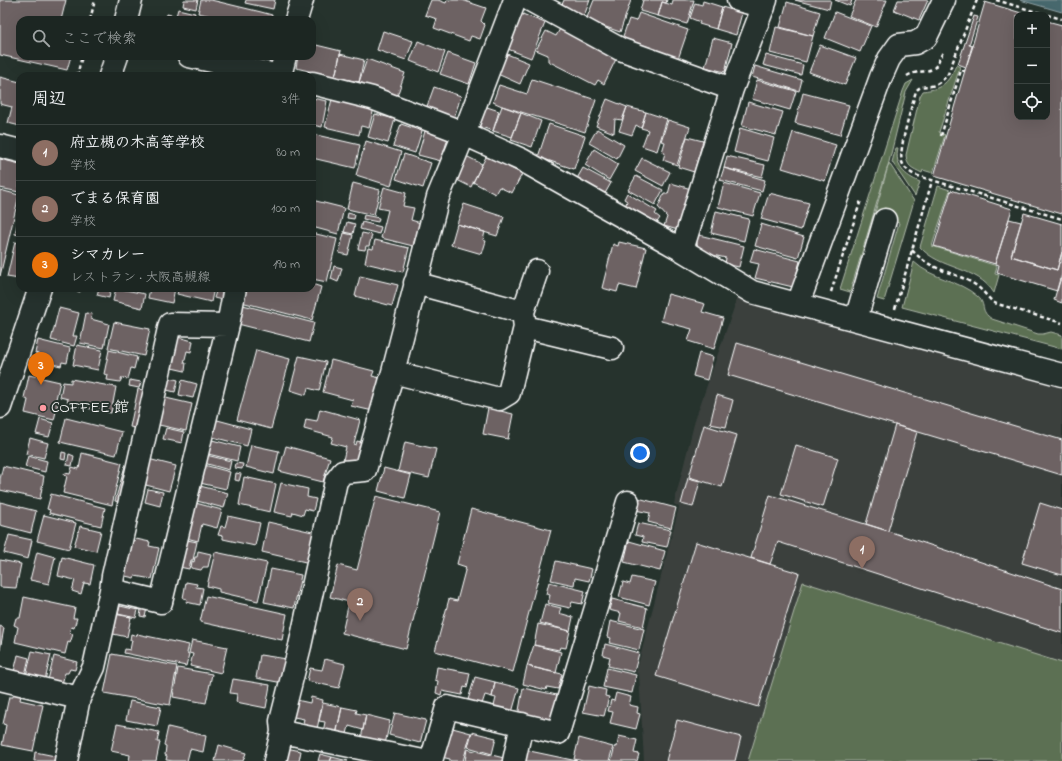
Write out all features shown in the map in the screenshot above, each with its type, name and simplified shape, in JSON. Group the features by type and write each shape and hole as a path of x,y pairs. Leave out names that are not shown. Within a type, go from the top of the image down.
{"street":[{"path":"127,16 131,0"},
{"path":"297,16 302,0"},
{"path":"275,761 282,732 281,721 300,646 336,481 343,472 365,470 393,372 438,197 464,134 515,0"},
{"path":"530,0 620,49 732,89"},
{"path":"682,250 732,89 765,4 738,0"},
{"path":"798,304 881,77 889,60 899,45 915,43 926,37 944,0"},
{"path":"111,72 116,60"},
{"path":"207,60 262,72"},
{"path":"281,72 285,60"},
{"path":"316,85 372,98 464,134 522,160 682,250 752,292 1062,375"},
{"path":"0,146 16,150"},
{"path":"856,319 885,220"},
{"path":"393,372 499,399 509,393 524,320 537,270"},
{"path":"415,283 612,348"},
{"path":"0,406 39,292"},
{"path":"111,590 161,602 228,325 234,292"},
{"path":"66,761 79,698 94,667 170,324 228,325"},
{"path":"431,761 447,707 558,732 628,502"},
{"path":"0,679 79,698"},
{"path":"514,761 522,724"},
{"path":"282,732 422,761"}],"path":[{"path":"91,16 95,0"},
{"path":"977,0 948,74 937,84 932,86 923,86 916,91 902,150 902,161 906,168 912,173 932,181 1062,219"},
{"path":"996,0 1037,12"},
{"path":"1050,16 1062,20"},
{"path":"78,72 81,60"},
{"path":"904,78 912,73 931,70 936,66 938,61"},
{"path":"942,136 961,70 965,71"},
{"path":"895,309 932,181"},
{"path":"912,250 930,266 974,284 994,303 1062,323"}],"shaded area":[{"path":"737,299 1062,384 1062,761 644,761 639,674 636,673 679,507 674,504 695,420"}],"green space":[{"path":"956,65 960,67 939,132 945,135 933,173 923,170 922,173 909,165 906,155 920,96 923,91 935,89 944,84 951,76"},
{"path":"913,80 906,92 889,162 850,292 840,289 903,91 906,84"},
{"path":"896,148 898,148 898,160 902,170 910,177 920,182 915,196 892,162"},
{"path":"889,163 914,201 884,301 877,299 899,223 874,216"},
{"path":"938,186 950,190 932,246 997,266 995,274 999,275 994,293 987,284 978,278 938,260 920,247"},
{"path":"914,262 921,268 962,286 977,296 982,302 984,310 992,319 1038,334 1051,332 1062,335 1062,349 902,307"},
{"path":"803,582 1062,663 1062,761 748,761"}],"water":[{"path":"1020,0 1062,0 1062,12"}],"building":[{"path":"0,0 66,0 62,16 16,16 16,59 0,55"},
{"path":"184,0 198,0 196,9 183,6"},
{"path":"201,0 211,0 272,15 211,16 198,13"},
{"path":"246,0 275,0 273,9 245,3"},
{"path":"431,0 438,0 446,3 447,0 462,0 486,8 481,21 485,25 480,39 471,36 469,41 434,28 437,19 425,15"},
{"path":"564,0 590,0 584,16 561,7"},
{"path":"594,0 631,0 620,32 586,20"},
{"path":"643,0 667,0 666,3 662,2 658,16 640,11"},
{"path":"673,0 694,0 687,24 658,16 662,2 672,5"},
{"path":"795,0 831,0 829,9"},
{"path":"835,0 852,0 850,6"},
{"path":"856,0 887,0 876,27 849,16"},
{"path":"898,0 928,0 919,20 894,10"},
{"path":"703,1 722,7 716,29 699,24 700,22 690,18 695,3 702,5"},
{"path":"787,2 820,12 813,36 780,27"},
{"path":"985,2 1018,12 1014,12 1014,120 1050,120 1050,22 1062,25 1062,214 934,176"},
{"path":"722,7 742,13 736,35 716,29"},
{"path":"178,9 195,13 194,16 176,16"},
{"path":"515,11 545,23 531,58 500,46"},
{"path":"835,12 871,26 860,52 825,38"},
{"path":"639,13 688,30 677,62 621,42 629,19 636,21"},
{"path":"974,16 978,17 969,45 973,46 966,67 958,64"},
{"path":"561,27 609,51 607,55 616,59 604,84 598,80 595,85 548,61 548,55 536,50 546,31 556,36"},
{"path":"776,27 813,36 806,62 770,53"},
{"path":"383,31 413,41 406,60 377,50"},
{"path":"713,38 732,43 725,72 705,67"},
{"path":"418,41 445,52 438,72 410,61"},
{"path":"316,45 341,51 335,77 296,68 297,60 316,60"},
{"path":"820,45 856,58 845,85 809,72"},
{"path":"502,52 529,63 520,84 493,72"},
{"path":"448,53 476,63 469,84 440,74"},
{"path":"340,54 364,60 359,82 335,77"},
{"path":"766,55 803,65 801,75 763,65"},
{"path":"367,59 405,73 397,96 359,82"},
{"path":"22,60 70,60 67,70"},
{"path":"755,66 802,80 799,91 752,77"},
{"path":"0,77 16,81 16,125 8,123 12,107 0,104"},
{"path":"532,79 596,100 585,132 493,102 499,85 527,94"},
{"path":"757,80 796,91 790,110 752,99"},
{"path":"434,87 461,96 454,118 426,109"},
{"path":"803,93 849,105 840,135 795,123"},
{"path":"316,99 327,101 322,127 316,126"},
{"path":"332,99 374,108 369,128 361,126 359,135 325,127"},
{"path":"607,99 627,107 622,120 615,119 614,133 596,126"},
{"path":"748,102 783,112 776,135 742,126"},
{"path":"484,106 499,111 493,131 478,126"},
{"path":"502,106 521,113 512,137 493,131"},
{"path":"627,107 646,112 641,128 636,125 632,135 619,131"},
{"path":"646,112 667,119 657,151 642,146 648,130 641,128"},
{"path":"521,113 541,121 532,147 511,140"},
{"path":"375,114 395,119 388,143 368,137"},
{"path":"668,120 690,127 677,165 663,160 665,153 662,152 665,142 661,141"},
{"path":"401,124 422,131 415,153 393,146"},
{"path":"549,124 585,136 574,169 538,157"},
{"path":"740,128 774,138 768,161 734,152"},
{"path":"597,129 624,145 617,159 589,143"},
{"path":"425,131 448,138 441,161 418,155"},
{"path":"793,132 836,145 825,181 782,168"},
{"path":"316,135 360,145 355,168 316,159"},
{"path":"687,137 703,141 694,172 678,167"},
{"path":"366,141 401,152 391,186 356,175"},
{"path":"594,149 618,164 609,180 585,165"},
{"path":"404,154 431,163 423,188 396,179"},
{"path":"487,155 522,174 512,193 499,187 495,194 473,182"},
{"path":"466,156 482,164 471,187 455,179"},
{"path":"727,156 765,165 762,177 724,168"},
{"path":"642,158 670,172 663,186 635,171"},
{"path":"0,159 16,163 16,191 0,188"},
{"path":"583,168 611,183 603,197 575,182"},
{"path":"724,168 765,180 762,191 720,180"},
{"path":"636,176 663,190 655,205 628,190"},
{"path":"353,183 380,190 374,215 347,209"},
{"path":"671,183 691,189 678,230 664,226 667,217 658,207 664,194 668,194"},
{"path":"724,183 760,193 753,216 718,207"},
{"path":"384,187 406,193 403,206 414,208 411,220 424,224 420,240 415,238 413,246 381,238 388,210 378,208"},
{"path":"0,190 16,194 16,208 0,276"},
{"path":"951,190 1012,209 995,264 934,246"},
{"path":"627,193 657,211 655,214 660,218 653,228 624,210 627,201 624,199"},
{"path":"769,193 809,203 801,230 761,219"},
{"path":"316,201 344,208 338,234 316,228"},
{"path":"464,204 504,217 497,236 457,224"},
{"path":"716,211 749,219 744,241 711,233"},
{"path":"348,213 355,215 354,219 347,218"},
{"path":"1024,213 1062,224 1062,252 1057,270 1011,256"},
{"path":"364,215 379,218 378,222 363,219"},
{"path":"1009,219 1021,222 1011,256 1057,270 1062,252 1062,274 1057,291 997,273 999,265 995,264"},
{"path":"347,222 355,224 353,234 344,232"},
{"path":"362,222 381,227 379,234 360,229"},
{"path":"457,224 485,232 483,240 486,241 482,254 451,245"},
{"path":"761,224 804,237 798,258 755,246"},
{"path":"344,233 353,235 348,255 339,253"},
{"path":"362,233 372,235 369,246 366,246 365,250 358,249"},
{"path":"316,234 337,239 327,282 316,280"},
{"path":"695,234 744,246 739,267 725,264 726,258 699,252"},
{"path":"375,240 409,248 403,272 365,263 368,248 373,249"},
{"path":"15,242 16,242 16,278 7,277"},
{"path":"619,242 646,248 636,289 619,285 617,292 602,288 613,244 618,246"},
{"path":"754,249 800,261 793,287 755,278 759,264 750,262"},
{"path":"334,266 342,268 338,282 331,279"},
{"path":"360,276 398,285 392,306 355,296"},
{"path":"1060,279 1062,280 1062,303 1054,300"},
{"path":"316,285 321,287 312,320 241,302 244,292 316,292"},
{"path":"98,292 110,292 109,298 97,295"},
{"path":"115,292 135,292 145,294 142,308 113,301"},
{"path":"149,292 174,292 172,303 148,298"},
{"path":"178,292 213,292 211,302 177,294"},
{"path":"216,292 228,292 226,301 214,298"},
{"path":"668,294 705,304 702,312 723,318 714,349 688,341 692,329 661,321"},
{"path":"239,304 314,323 309,342 234,323"},
{"path":"59,308 79,313 73,336 77,336 74,346 51,340"},
{"path":"86,313 92,314 91,319 109,324 104,348 80,343"},
{"path":"114,322 150,329 144,356 108,348"},
{"path":"170,335 193,341 191,352 187,351 184,363 186,363 185,371 163,366"},
{"path":"38,340 70,348 67,363 62,362 61,366 44,362 45,356 35,353"},
{"path":"737,343 1062,440 1062,475 728,375"},
{"path":"77,345 102,350 98,370 73,365"},
{"path":"109,350 137,357 134,369 131,368 128,379 122,378 120,382 107,380 108,375 104,374"},
{"path":"256,350 290,359 271,429 237,420"},
{"path":"699,353 713,357 707,380 693,376"},
{"path":"299,356 326,362 319,391 308,388 306,395 290,390"},
{"path":"331,360 374,371 372,376 380,378 373,411 351,406 353,400 323,392"},
{"path":"29,375 60,382 55,403 58,403 54,420 25,413 28,400 24,398"},
{"path":"162,376 178,380 175,392 159,388"},
{"path":"71,379 116,387 111,413 67,404 68,399 60,397 63,382 71,383"},
{"path":"130,380 141,382 139,388 129,386"},
{"path":"182,380 197,384 193,398 179,395"},
{"path":"138,389 153,392 144,430 130,427"},
{"path":"717,395 733,400 726,427 710,424"},
{"path":"157,396 192,404 186,431 150,423"},
{"path":"488,408 513,414 508,439 483,434"},
{"path":"320,409 360,420 354,444 356,445 357,441 361,442 356,463 343,460 346,447 331,443 333,437 304,429 306,419 317,421"},
{"path":"66,418 122,432 116,455 60,442"},
{"path":"210,418 251,429 247,446 205,435"},
{"path":"40,419 53,423 49,437 36,434"},
{"path":"704,425 737,435 722,487 689,477"},
{"path":"895,425 917,432 888,531 866,524"},
{"path":"166,428 184,432 182,443 163,439"},
{"path":"30,438 48,443 44,458 26,454"},
{"path":"208,439 240,447 237,461 204,453"},
{"path":"405,442 436,449 429,478 398,471"},
{"path":"251,445 279,451 274,474 246,467"},
{"path":"796,445 838,458 823,507 781,494"},
{"path":"286,446 330,458 323,482 279,471"},
{"path":"62,452 66,453 65,460 61,459"},
{"path":"82,453 122,463 112,505 63,493 67,476 64,475 65,473 70,474 72,467 79,469"},
{"path":"69,454 74,456 72,466 67,465"},
{"path":"206,455 231,461 229,470 204,463"},
{"path":"28,456 47,461 45,472 25,467"},
{"path":"144,458 176,466 169,491 138,483"},
{"path":"236,463 243,464 242,469 235,468"},
{"path":"204,465 230,472 226,489 200,483"},
{"path":"3,466 44,476 40,499 0,490 0,479"},
{"path":"125,466 129,467 127,504 115,501"},
{"path":"384,468 411,475 405,498 378,491"},
{"path":"236,473 241,474 239,481 235,480"},
{"path":"244,477 276,484 270,512 239,505"},
{"path":"688,478 700,481 693,507 681,504"},
{"path":"281,483 308,489 307,497 316,499 313,511 305,509 303,515 293,512 292,516 274,512"},
{"path":"200,486 228,493 224,508 197,501"},
{"path":"148,489 163,492 160,506 145,502"},
{"path":"51,494 105,508 101,526 49,513 50,510 47,509"},
{"path":"770,495 888,531 1062,589 1062,633 778,542 770,564 751,558"},
{"path":"376,496 440,512 406,649 342,633 349,602 330,597 338,565 357,570"},
{"path":"638,498 676,508 671,528 648,522 650,513 635,510"},
{"path":"188,501 222,510 217,528 202,524 198,541 179,536"},
{"path":"0,502 36,511 31,533 0,525"},
{"path":"1040,503 1062,510 1062,575 1022,563"},
{"path":"471,509 551,530 513,672 435,651 449,599 457,601 466,567 457,564"},
{"path":"44,515 76,523 69,549 37,541"},
{"path":"228,516 260,523 255,546 223,539 223,536 218,535 221,526 225,527"},
{"path":"268,522 317,533 310,563 262,552"},
{"path":"638,523 671,530 667,547 642,542 643,537 635,535"},
{"path":"80,526 101,531 96,551 74,546"},
{"path":"9,535 32,540 28,559 4,553"},
{"path":"123,538 135,541 136,539 150,542 149,546 159,548 152,579 135,576 134,578 117,574"},
{"path":"177,538 197,542 193,560 191,560 189,569 174,566"},
{"path":"629,541 665,551 660,571 624,562"},
{"path":"696,542 799,573 758,707 656,676"},
{"path":"198,551 211,554 208,567 203,567 201,570 191,568 192,561 194,562 195,557 197,557"},
{"path":"37,552 55,557 49,584 30,580"},
{"path":"215,552 267,563 258,601 219,592 219,589 207,586"},
{"path":"62,557 94,565 90,584 84,583 81,594 72,591 75,580 58,576"},
{"path":"0,560 21,564 16,588 0,587"},
{"path":"556,561 592,569 589,581 575,578 574,585 551,580"},
{"path":"271,569 301,575 294,608 264,602"},
{"path":"632,577 655,582 649,605 619,597 623,582 630,584"},
{"path":"186,582 197,584 196,587 203,588 200,605 186,602 187,599 183,598"},
{"path":"549,582 585,591 582,604 572,602 570,608 548,603 550,595 546,594"},
{"path":"206,596 287,614 282,640 200,622"},
{"path":"24,597 75,608 73,618 77,618 74,628 71,627 69,633 73,634 70,643 68,642 65,654 15,642 18,627 14,625 16,618 20,618"},
{"path":"612,599 647,608 643,627 619,621 621,613 609,610"},
{"path":"545,604 561,608 559,613 573,617 570,631 540,623"},
{"path":"120,606 138,610 136,618 118,614"},
{"path":"137,606 147,608 145,617 140,616 141,610 136,609"},
{"path":"108,613 131,617 127,637 104,632"},
{"path":"610,621 644,629 639,650 609,643 611,638 607,637"},
{"path":"538,624 570,631 566,648 560,647 559,650 534,645"},
{"path":"0,626 4,628 0,650"},
{"path":"131,634 189,645 187,653 189,654 186,666 124,653 125,649 130,650 132,640 130,640"},
{"path":"192,640 227,647 221,673 190,666 193,654 189,653"},
{"path":"605,644 639,653 634,672 608,666 610,657 603,655"},
{"path":"534,645 561,652 556,673 527,666"},
{"path":"32,651 51,655 45,680 26,676"},
{"path":"112,654 177,666 170,705 104,693"},
{"path":"18,655 29,658 25,675 14,672"},
{"path":"260,655 287,659 283,683 256,678"},
{"path":"54,656 77,662 75,670 70,669 68,673 65,673 62,684 48,680"},
{"path":"325,659 345,664 339,688 307,681 310,668 322,670"},
{"path":"527,666 562,674 558,689 547,687 546,690 523,684"},
{"path":"437,667 470,673 467,688 464,687 462,695 442,691 441,695 436,693 438,681 435,680"},
{"path":"178,668 212,674 206,703 173,697"},
{"path":"607,668 636,675 632,693 603,687"},
{"path":"475,677 495,682 492,697 485,695 481,707 467,703"},
{"path":"233,679 270,685 266,708 236,702 237,694 230,693"},
{"path":"495,682 519,688 511,716 493,710 496,698 492,697"},
{"path":"589,686 606,690 605,696 609,697 604,716 583,712"},
{"path":"523,688 557,695 551,723 518,716"},
{"path":"14,692 21,695 20,700 43,705 33,751 2,745 6,725 3,724 9,697 13,697"},
{"path":"616,693 631,697 629,705 638,707 637,713 640,714 636,729 610,723 613,712 608,711 611,700 614,701"},
{"path":"311,697 323,700 316,734 301,731 304,719 289,716 292,699 310,703"},
{"path":"130,701 161,707 157,726 126,720"},
{"path":"323,703 342,707 336,735 323,732 325,722 319,721"},
{"path":"342,707 357,710 356,713 366,715 363,730 349,726 346,738 336,735"},
{"path":"395,713 426,720 420,743 389,735"},
{"path":"366,715 390,721 384,749 360,743"},
{"path":"677,720 741,737 735,761 666,761"},
{"path":"117,724 159,732 157,742 160,742 156,761 129,761 130,755 111,751"},
{"path":"168,727 206,736 203,752 190,749 187,761 166,760 166,746 164,745"},
{"path":"449,727 471,733 463,761 450,761 450,759 441,757"},
{"path":"472,732 496,738 492,754 468,747"},
{"path":"619,736 637,740 634,753 639,754 637,761 611,761 615,746 617,747"},
{"path":"579,738 613,747 609,761 583,761 574,759"},
{"path":"219,745 246,753 243,761 215,761"},
{"path":"286,748 301,751 299,761 283,761"},
{"path":"467,749 504,758 503,761 465,761"},
{"path":"525,750 577,761 522,761"},
{"path":"35,752 55,756 54,761 34,761"},
{"path":"320,754 332,757 330,761 318,761"},
{"path":"332,757 348,761 330,761"}],"place":[{"name":"シマカレー","path":"41,385"},
{"name":"COFFEE 館","path":"43,408"},
{"name":"府立槻の木高等学校","path":"862,569"},
{"name":"でまる保育園","path":"360,621"}]}
